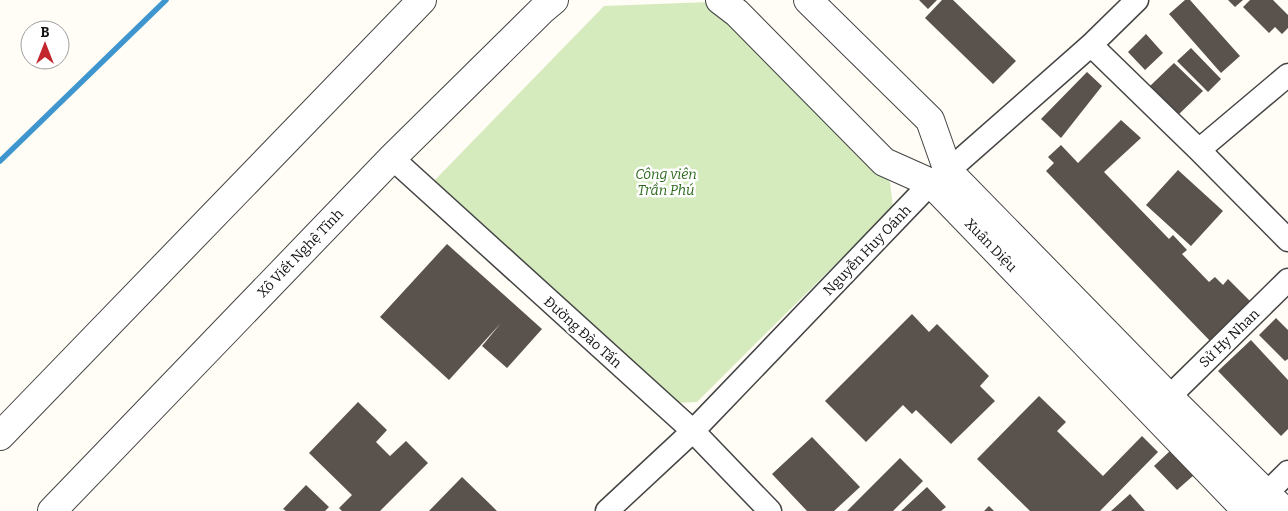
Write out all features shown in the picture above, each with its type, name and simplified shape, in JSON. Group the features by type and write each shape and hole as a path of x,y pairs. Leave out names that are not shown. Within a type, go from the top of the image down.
{"street":[{"path":"0,436 422,0"},
{"name":"Xô Viết Nghệ Tĩnh","path":"52,511 392,158 554,0"},
{"name":"Xuân Diệu","path":"720,0 736,13 884,162 940,177 1169,396 1261,507"},
{"name":"Xuân Diệu","path":"808,0 930,120 940,177 1261,507"},
{"name":"Nguyễn Huy Oánh","path":"607,511 693,431 940,177 1091,45 1137,0"},
{"path":"1091,45 1288,240"},
{"path":"1199,150 1288,75"},
{"name":"Đường Đào Tấn","path":"392,158 693,431 770,511"},
{"name":"Sử Hy Nhan","path":"1169,396 1288,280"},
{"path":"1261,507 1288,472"}],"green space":[{"name":"Công viên Trần Phú","path":"710,2 890,182 893,207 697,402 673,403 432,183 604,6"}],"building":[{"path":"919,0 937,0 928,9"},
{"path":"942,0 953,0 1016,61 993,84 925,18"},
{"path":"1185,0 1190,0 1240,56 1221,73 1169,14"},
{"path":"1228,0 1243,0 1235,7"},
{"path":"1250,0 1273,0 1288,15 1288,28 1282,34 1275,27 1269,33 1243,7"},
{"path":"1146,34 1163,53 1145,70 1128,52"},
{"path":"1191,48 1221,79 1208,92 1177,61"},
{"path":"1174,63 1203,91 1178,115 1150,86"},
{"path":"1087,72 1102,86 1061,138 1041,119"},
{"path":"1121,120 1141,138 1104,172 1169,239 1173,235 1187,250 1182,254 1209,282 1215,277 1223,285 1228,279 1254,305 1213,344 1046,171 1054,163 1048,157 1061,145 1078,163"},
{"path":"1178,170 1223,211 1191,246 1146,205"},
{"path":"447,244 542,329 507,368 482,346 501,323 449,380 380,317"},
{"path":"912,314 929,332 937,324 989,376 980,386 995,401 951,444 916,410 912,414 903,405 866,442 825,401"},
{"path":"1276,318 1288,330 1288,359 1285,361 1259,335"},
{"path":"1251,340 1288,380 1288,429 1281,436 1218,371"},
{"path":"1039,396 1066,422 1057,431 1103,476 1142,436 1158,452 1100,511 1030,511 977,459"},
{"path":"358,402 387,430 376,442 390,456 406,441 428,463 380,511 342,511 339,508 352,495 309,453"},
{"path":"812,437 860,487 834,511 807,511 772,474"},
{"path":"1171,450 1194,475 1177,490 1154,466"},
{"path":"900,458 923,481 893,511 847,511"},
{"path":"462,477 491,505 497,511 429,511"},
{"path":"306,485 329,507 325,511 286,511 283,509"},
{"path":"927,487 946,507 941,511 901,511"},
{"path":"1130,494 1145,511 1111,511"},
{"path":"989,506 994,511 984,511"}],"waterway":[{"path":"0,161 166,0"}]}
